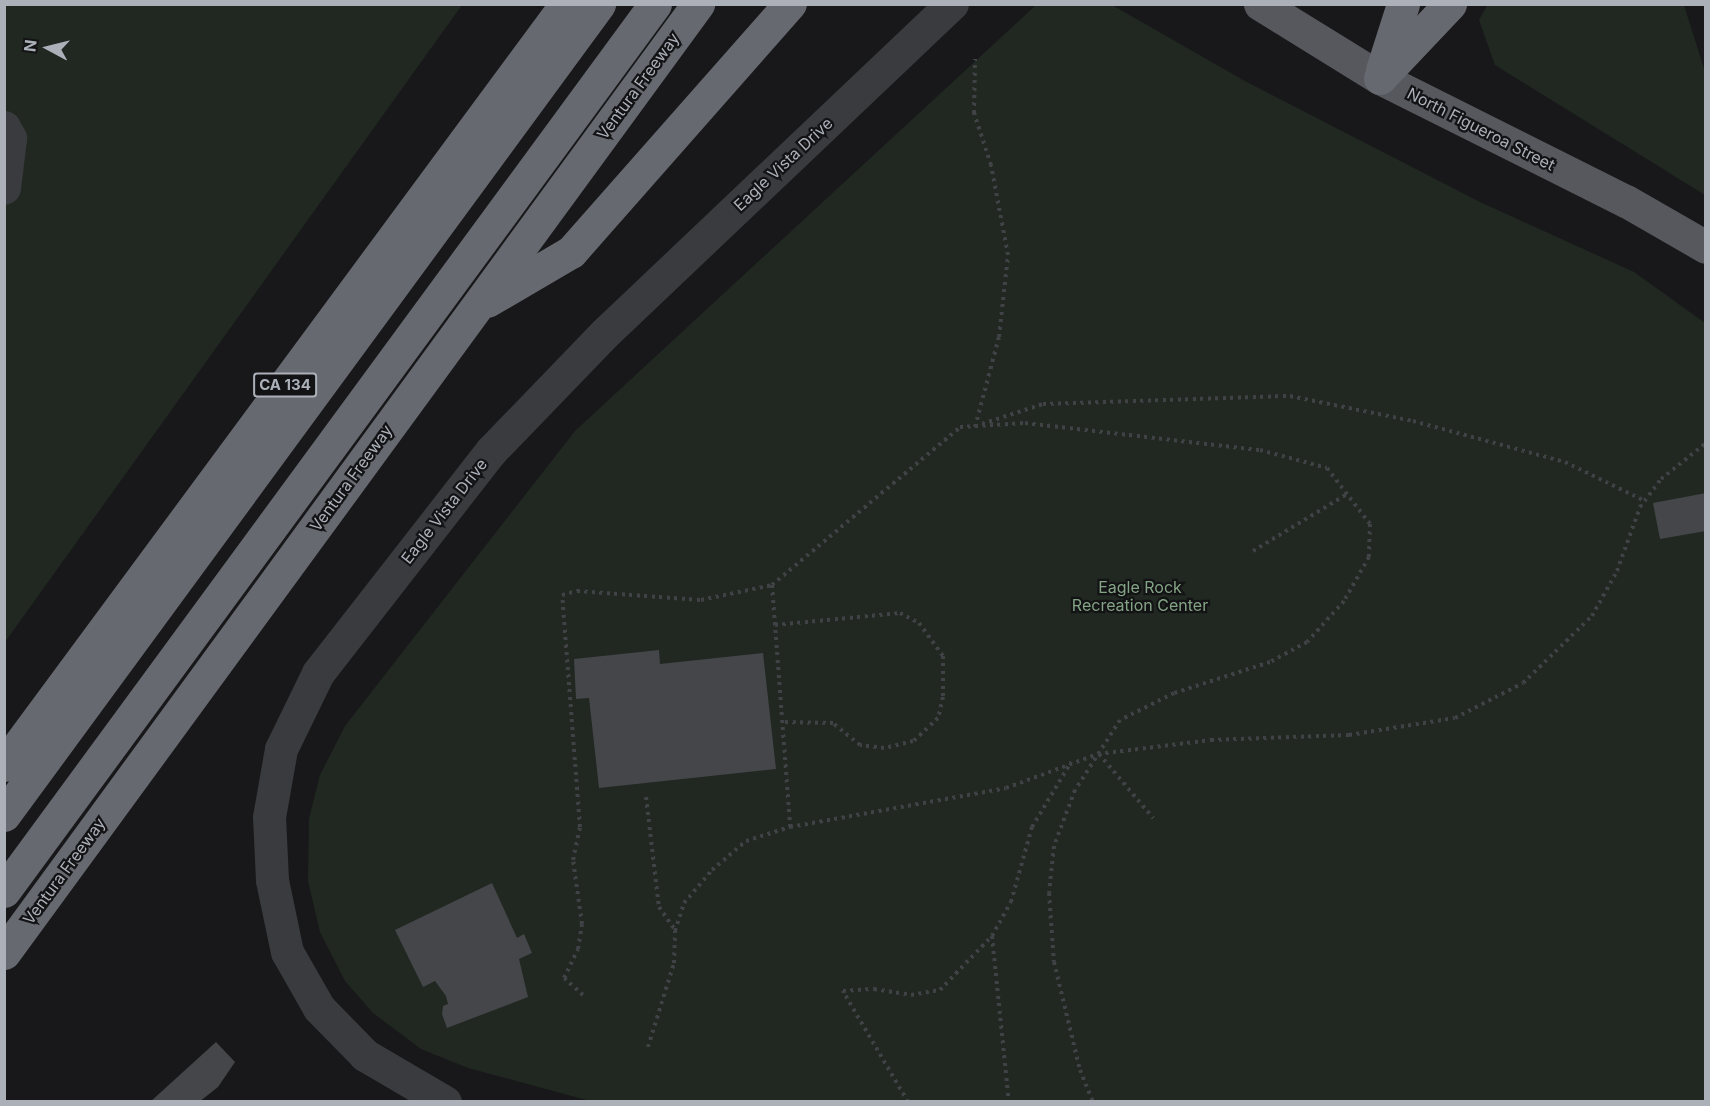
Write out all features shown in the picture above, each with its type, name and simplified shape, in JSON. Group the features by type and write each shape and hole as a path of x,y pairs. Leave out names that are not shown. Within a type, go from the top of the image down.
{"highway":[{"path":"476,127 552,4"},
{"name":"CA 134","path":"4,765 566,4"},
{"path":"4,815 599,4"},
{"path":"4,891 655,4"},
{"name":"Ventura Freeway","path":"4,953 698,4"},
{"path":"475,308 571,252 789,4"},
{"path":"1380,78 1402,4"},
{"path":"1380,78 1449,4"}],"main road":[{"name":"North Figueroa Street","path":"1260,4 1380,78 1626,201 1706,247"}],"street":[{"name":"Eagle Vista Drive","path":"445,1101 364,1055 319,1008 287,952 272,880 269,817 281,749 318,673 491,451 606,332 952,4"},
{"path":"4,127 10,138 4,188"}],"path":[{"path":"974,427 999,337 1008,255 991,165 974,114 975,59"},
{"path":"974,427 1043,404 1290,396 1413,421 1565,462 1645,501"},
{"path":"583,995 564,978 578,949 582,924 573,860 580,827 562,595 577,591 701,600 772,585 960,428 1026,423 1260,450 1327,468 1370,524 1369,557 1344,601 1307,642 1270,662 1174,693 1120,720 1075,790 1054,846 1049,893 1054,962 1080,1070 1093,1101"},
{"path":"648,1047 674,963 675,931 684,903 712,870 746,841 790,827 1006,788 1071,762 1098,754 1211,740 1349,735 1455,718 1523,683 1592,616 1617,572 1645,501 1661,479 1706,443"},
{"path":"1253,551 1347,494"},
{"path":"772,585 790,827"},
{"path":"775,625 900,613 919,623 943,656 943,697 938,718 913,741 884,748 860,745 833,723 782,722"},
{"path":"1098,754 1153,818"},
{"path":"908,1101 843,991 874,989 911,995 940,990 992,936 1011,902 1032,827 1071,762"},
{"path":"646,798 659,907 675,931"},
{"path":"992,936 1009,1101"}],"green space":[{"path":"1488,4 1684,5 1705,72 1705,195 1495,65 1479,20"},
{"path":"5,5 462,5 5,642"},
{"name":"Eagle Rock Recreation Center","path":"1036,5 1112,5 1243,80 1480,202 1634,272 1705,323 1705,1101 594,1102 468,1068 421,1049 373,1013 345,981 320,932 308,881 309,819 320,775 345,726 575,431"}],"building":[{"path":"1706,493 1706,531 1660,539 1653,503"},
{"path":"659,650 660,664 763,653 776,769 599,788 589,698 576,699 574,659"},
{"path":"492,883 517,938 524,934 532,953 519,959 528,997 447,1028 442,1014 443,1006 448,1004 446,996 435,981 423,987 395,930"},
{"path":"216,1042 235,1062 218,1087 199,1102 150,1102"}]}
